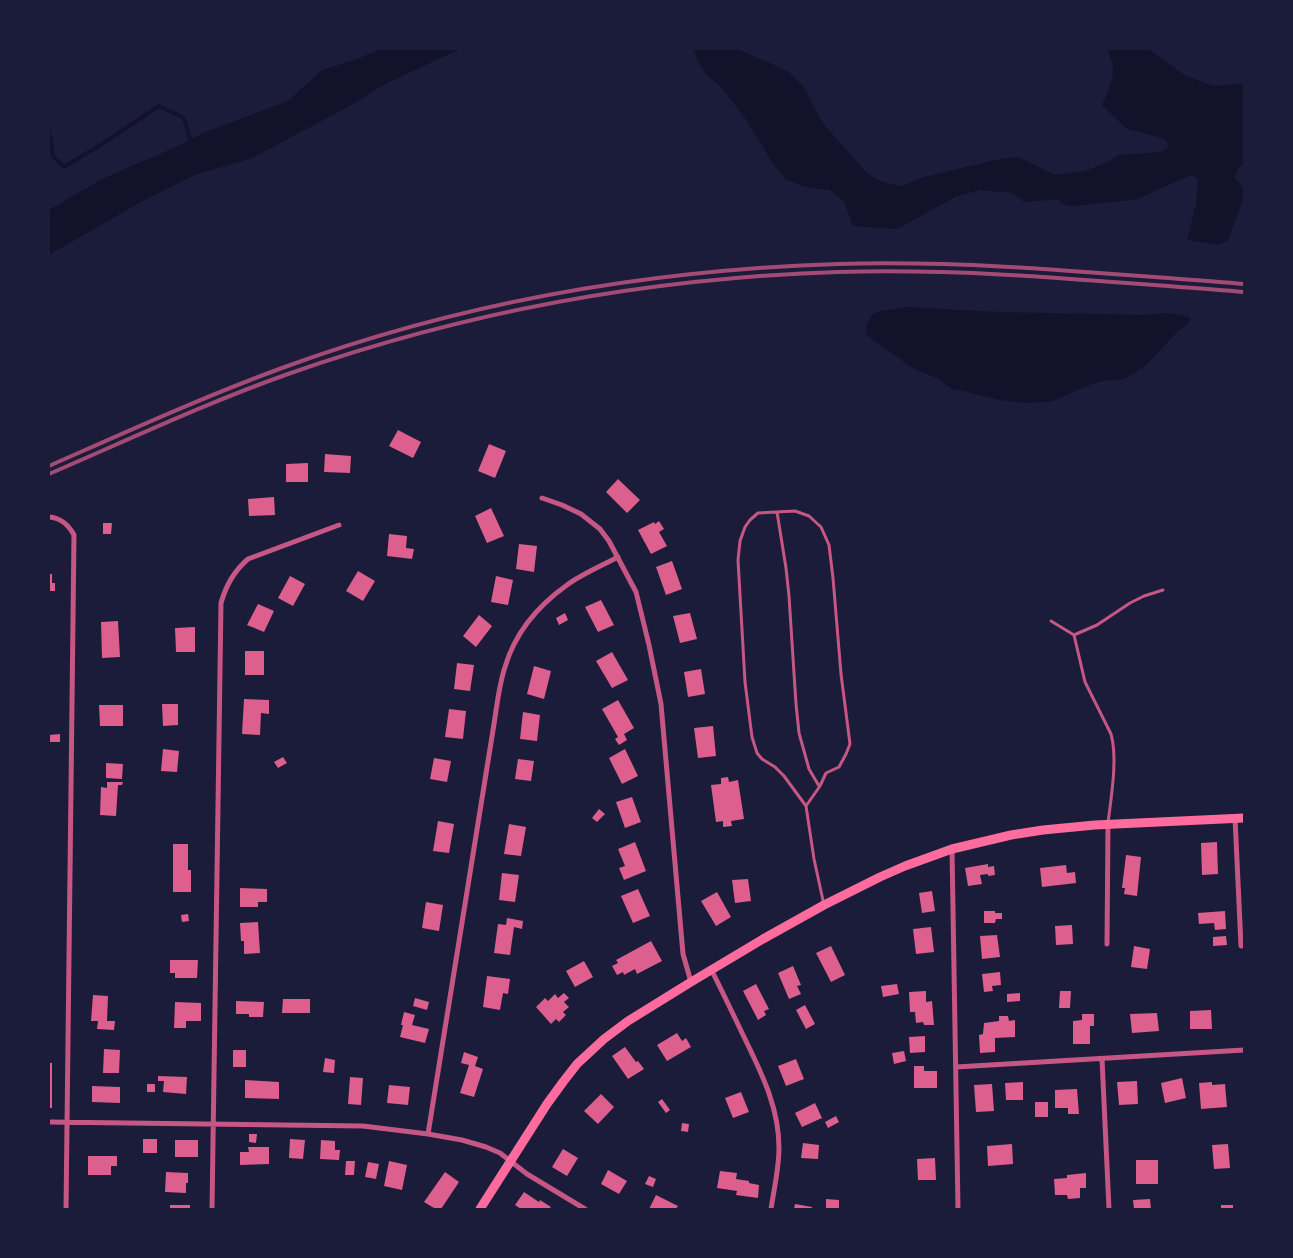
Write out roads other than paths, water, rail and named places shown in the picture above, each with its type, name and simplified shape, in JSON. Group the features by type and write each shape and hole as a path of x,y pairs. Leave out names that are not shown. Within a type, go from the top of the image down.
{"main road":[{"path":"480,1209 547,1104 577,1064 604,1039 628,1021 711,969 880,877 952,849 1011,835 1108,824 1240,818"}],"street":[{"path":"542,498 581,514 600,529 609,541 636,592 661,704 683,954 691,982"},
{"path":"49,517 63,521 70,527 74,535 66,1209"},
{"path":"212,1209 221,603 232,577 248,559 339,525"},
{"path":"428,1134 492,733 505,667 510,652 520,634 532,616 547,601 568,584 618,557"},
{"path":"1240,818 1241,946"},
{"path":"1107,944 1108,824"},
{"path":"952,849 958,1209"},
{"path":"711,969 765,1080 772,1100 779,1148 771,1209"},
{"path":"956,1067 1244,1050"},
{"path":"1102,1059 1109,1209"},
{"path":"49,1122 363,1126 428,1134 462,1140 500,1153 527,1174 585,1209"}],"lane":[{"path":"806,806 820,786 826,773 839,767 850,744 841,674 829,545 821,527 809,516 795,511 770,511 758,513 745,526 740,541 738,560 745,682 752,737 757,753 784,776 806,806 814,859 824,906"},
{"path":"777,512 789,596 796,704 800,733 809,769 820,786"},
{"path":"1074,635 1097,625 1144,596 1163,590"},
{"path":"1050,621 1074,635 1085,682 1114,743 1113,786 1108,824"}],"waterway":[{"path":"49,131 53,156 64,167 159,106 184,118 191,143"},
{"path":"1070,194 1132,188 1244,138"}],"railway":[{"path":"49,466 223,391 349,345 417,325 486,308 626,282 767,268 889,263 1041,269 1244,284"},
{"path":"49,474 227,397 354,352 490,316 558,302 628,291 768,276 889,271 1041,277 1244,292"}]}
